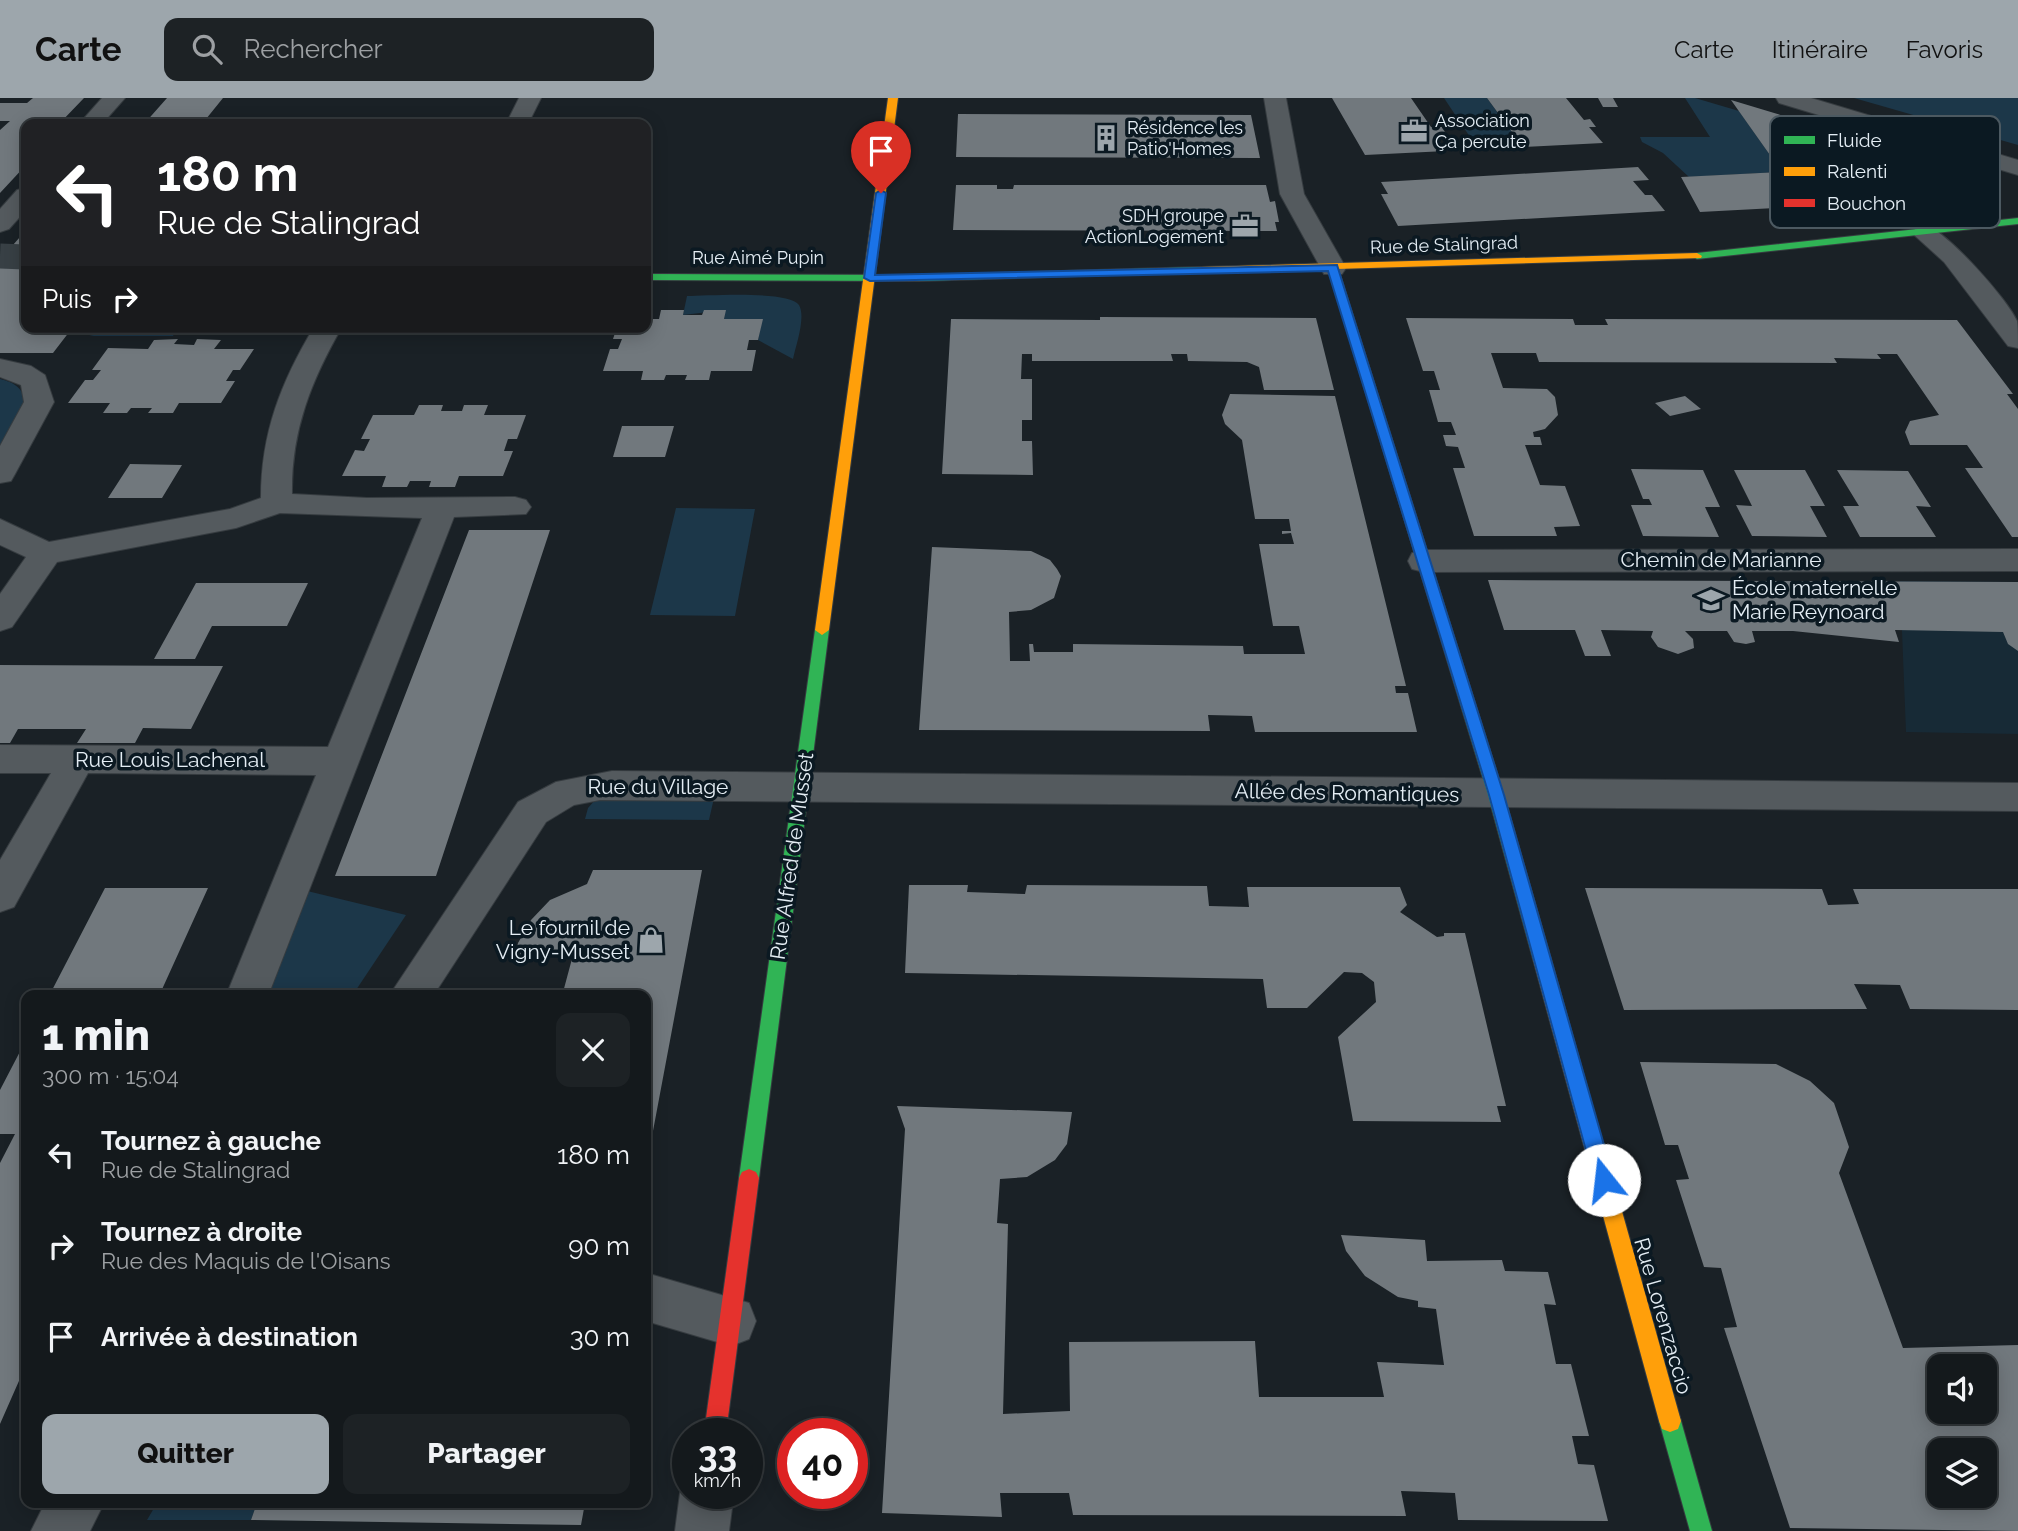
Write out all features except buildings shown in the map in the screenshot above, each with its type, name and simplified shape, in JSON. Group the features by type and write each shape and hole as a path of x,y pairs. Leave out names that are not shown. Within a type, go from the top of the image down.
{"street":[{"path":"95,119 114,98"},
{"path":"520,119 530,98"},
{"name":"Rue Alfred de Musset","path":"717,1418 893,98"},
{"path":"1275,98 1292,194 1333,268"},
{"path":"1787,98 1846,116"},
{"path":"2000,163 2018,168"},
{"path":"0,223 21,200"},
{"name":"Rue de Stalingrad","path":"2000,223 2018,221"},
{"name":"Rue de Stalingrad","path":"870,278 1674,257 1964,228"},
{"path":"1925,233 1953,256 2018,340"},
{"name":"Rue Lorenzaccio","path":"1333,268 1496,795 1701,1531"},
{"name":"Rue Aimé Pupin","path":"651,277 870,278"},
{"path":"277,503 275,464 286,407 303,369 324,333"},
{"path":"0,368 21,372 35,381 39,402 0,474"},
{"path":"0,529 7,536 47,553 236,518 277,503 441,509 515,508"},
{"path":"249,990 441,509"},
{"path":"0,619 47,553"},
{"name":"Chemin de Marianne","path":"1424,561 2018,560"},
{"name":"Rue Louis Lachenal","path":"0,759 341,761"},
{"path":"0,896 77,760"},
{"name":"Rue du Village","path":"414,990 532,812 553,796 578,788 612,785 801,787"},
{"name":"Allée des Romantiques","path":"801,787 1496,795 2018,797"},
{"path":"651,1298 731,1321"},
{"path":"702,1531 705,1509"}],"shaded area":[{"path":"1444,98 1487,98 1514,135 1470,137"},
{"path":"1685,98 1695,98 1739,111 1770,155 1770,173 1689,177 1663,153 1642,142 1640,137 1710,137"},
{"path":"1854,98 2018,98 2018,145 2000,140 2000,116 1917,116"},
{"path":"687,296 764,296 792,300 801,310 800,331 793,359 758,340 762,319 724,319 725,310 683,315"},
{"path":"103,333 174,333 173,336 89,336"},
{"path":"0,379 18,387 27,404 0,452"},
{"path":"676,508 755,509 735,616 650,615"},
{"path":"1900,581 2018,582 2018,734 1906,732"},
{"path":"714,798 709,820 585,819 588,808 596,799"},
{"path":"299,889 406,915 356,990 259,990"},
{"path":"154,1508 255,1508 251,1520 147,1520"}],"tunnel":[{"path":"0,256 21,257"}],"traffic: fast":[{"path":"2000,223 2018,221"},
{"path":"1697,256 1954,228"},
{"path":"1333,268 1496,795 1542,959"},
{"path":"651,277 919,278 1201,270"},
{"path":"749,1178 822,630"},
{"path":"1670,1421 1701,1531"}],"traffic: slow":[{"path":"822,630 893,98"},
{"path":"1201,270 1697,256"},
{"path":"1542,959 1670,1421"}],"traffic: jam":[{"path":"717,1418 749,1178"}],"place":[{"name":"Association Ça percute","path":"1414,131"},
{"name":"Résidence les Patio'Homes","path":"1106,138"},
{"name":"SDH groupe ActionLogement","path":"1245,226"},
{"name":"École maternelle Marie Reynoard","path":"1711,600"},
{"name":"Le fournil de Vigny-Musset","path":"651,940"}],"route":[{"path":"881,193 870,278 1333,268 1496,795 1604,1180"}]}
